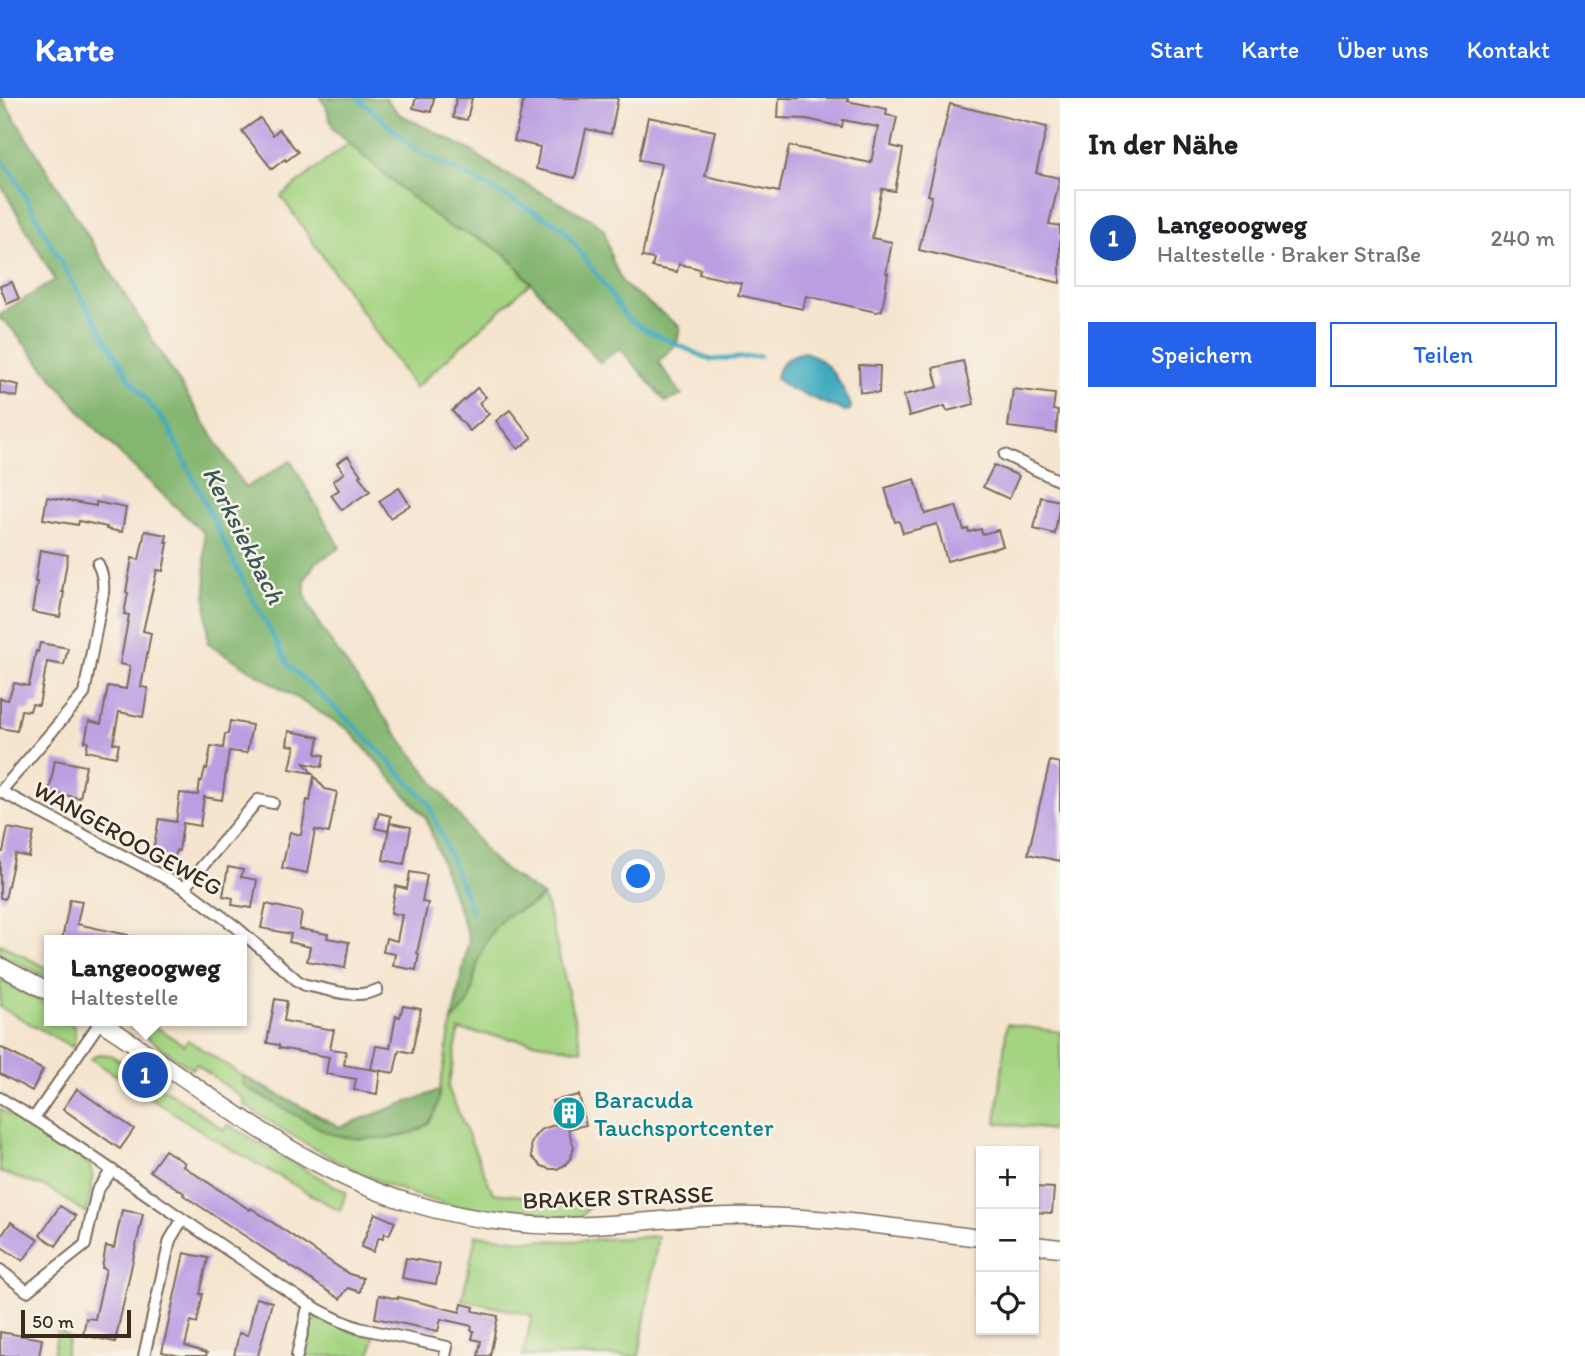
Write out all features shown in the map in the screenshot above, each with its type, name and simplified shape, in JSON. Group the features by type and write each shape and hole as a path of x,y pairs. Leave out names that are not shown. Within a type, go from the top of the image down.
{"main road":[{"path":"0,966 44,989"},
{"name":"BRAKER STRASSE","path":"106,1026 231,1111 308,1159 387,1195 455,1214 492,1221 558,1226 727,1216 788,1216 976,1237"},
{"path":"1039,1246 1060,1248"}],"street":[{"path":"1005,455 1060,481"},
{"path":"0,791 84,694 103,593 103,574 98,564"},
{"name":"WANGEROOGEWEG","path":"0,791 184,888 245,935"},
{"path":"184,888 258,800 273,803"},
{"name":"WANGEROOGEWEG","path":"247,937 305,985 363,995 377,990"},
{"path":"34,1118 96,1026"},
{"path":"0,1098 112,1170 310,1305 359,1328 447,1347 445,1356"},
{"path":"0,1270 27,1291 85,1245 97,1191 112,1170"},
{"path":"144,1356 170,1240 182,1220"},
{"path":"297,1356 310,1305"}],"green space":[{"path":"0,98 245,488 291,461 340,548 315,563 305,580 305,594 322,629 375,705 491,858 542,896 506,917 494,929 480,955 469,1001 452,1021 469,939 426,818 349,730 208,644 204,533 121,455 80,411 7,323 0,319 0,314 55,280 0,183"},
{"path":"320,98 385,98 399,114 472,151 499,170 593,220 604,230 612,260 623,284 680,327 677,343 658,362 682,395 666,402 620,348 600,363 507,255 482,240 446,225 404,191 333,129 326,106"},
{"path":"349,143 446,225 482,240 507,255 530,283 415,388 281,196"},
{"path":"542,896 547,906 582,1050 459,1030 448,1088 493,1193 592,1203 581,1217 495,1213 460,1207 427,1199 363,1174 302,1141 243,1104 245,1100 196,1064 192,1069 130,1026 154,1026 184,1045 188,1040 243,1076 243,1084 356,1139 404,1135 436,1110 452,1021 468,1004 484,944 501,919 511,912 536,903"},
{"path":"0,944 44,966 44,976 0,954"},
{"path":"0,980 44,1003 44,1026 73,1026 75,1040 72,1047 0,1007"},
{"path":"1007,1024 1060,1032 1060,1131 996,1123"},
{"path":"98,1054 110,1055 122,1062 120,1066 131,1073 134,1070 224,1130 228,1124 346,1192 340,1211 215,1140 91,1059"},
{"path":"243,1076 340,1127 440,1090 432,1118 416,1131 392,1137 351,1138 328,1133 247,1088 243,1084"},
{"path":"0,1109 55,1140 90,1165 93,1179 86,1213 50,1189 0,1172"},
{"path":"476,1235 570,1241 658,1236 639,1356 523,1356 532,1315 462,1300"},
{"path":"319,1318 374,1337 370,1356 301,1356 309,1322"},
{"path":"58,1327 69,1338 65,1356 53,1356"}],"water":[{"path":"804,352 821,360 834,373 851,406 850,410 844,411 788,388 776,378 786,360"}],"building":[{"path":"416,98 434,98 431,112 413,108"},
{"path":"456,98 472,98 467,120 453,118"},
{"path":"524,98 618,98 611,134 586,129 575,178 536,169 540,147 514,141"},
{"path":"779,98 848,98 847,101 887,109 886,115 897,117 891,146 903,149 895,191 882,189 872,238 892,242 882,311 876,312 806,296 803,309 738,295 741,283 699,274 700,269 679,264 677,272 652,267 654,259 642,257 661,164 639,160 648,117 715,131 705,176 779,192 789,146 871,163 878,127 843,120 842,127 807,119 778,118"},
{"path":"950,104 1047,127 1036,173 1060,178 1049,224 1060,226 1060,283 919,250 932,196 928,195"},
{"path":"260,118 273,135 279,129 298,152 272,169 242,131"},
{"path":"12,282 19,299 7,304 0,286"},
{"path":"963,361 974,404 947,411 945,406 909,416 904,395 938,387 933,368"},
{"path":"859,365 880,366 879,393 860,392"},
{"path":"0,381 19,385 17,397 0,393"},
{"path":"477,388 486,397 479,403 489,414 470,431 452,411"},
{"path":"1013,389 1055,394 1053,410 1058,411 1056,433 1008,427"},
{"path":"510,410 532,438 518,449 496,421"},
{"path":"348,456 370,491 342,510 331,495 339,490 333,481 344,473 337,463"},
{"path":"994,465 1019,476 1009,499 983,487"},
{"path":"915,479 925,514 956,506 964,530 968,529 969,532 981,529 982,534 998,530 1003,546 947,561 937,524 903,533 899,521 895,522 885,488"},
{"path":"399,488 410,505 390,518 379,501"},
{"path":"47,497 96,506 96,502 126,508 122,532 79,521 78,525 43,519"},
{"path":"1041,497 1060,501 1055,534 1034,529"},
{"path":"145,531 167,535 165,543 168,543 163,571 157,570 143,631 151,633 141,687 148,688 143,717 119,712 113,743 119,744 116,757 86,751 88,742 85,741 89,721 101,724 108,686 126,689 130,666 120,664 129,615 124,614 126,592 132,558 139,560"},
{"path":"40,550 68,555 60,617 32,612"},
{"path":"40,643 68,648 64,665 47,662 39,705 32,704 30,711 21,710 17,731 0,728 0,698 8,700 14,683 29,686"},
{"path":"230,721 252,725 247,753 229,751 222,800 204,797 200,826 183,823 179,851 176,850 175,858 152,855 159,819 176,822 180,793 198,795 211,746 223,748"},
{"path":"289,731 319,737 316,754 324,755 322,767 304,763 312,773 290,769 295,746 287,745"},
{"path":"55,760 86,766 80,798 49,792"},
{"path":"1050,761 1060,763 1060,861 1028,854"},
{"path":"314,776 325,789 337,792 329,833 315,830 307,873 282,868 290,832 301,835"},
{"path":"379,813 391,816 388,831 375,828"},
{"path":"390,823 411,827 404,864 383,860"},
{"path":"8,828 34,833 29,857 15,854 5,899 0,898 0,851 3,852"},
{"path":"228,867 243,870 241,877 257,880 252,908 232,905 233,898 223,896"},
{"path":"410,872 427,875 422,902 428,903 416,970 393,966 395,954 383,952 386,938 397,941 402,915 391,913 396,886 407,889"},
{"path":"70,899 82,901 77,924 128,935 63,935"},
{"path":"266,904 302,912 299,929 328,934 327,938 349,942 345,968 307,961 310,947 289,942 291,934 261,928"},
{"path":"275,999 287,1001 284,1021 334,1030 330,1049 346,1051 344,1065 380,1071 377,1094 354,1090 356,1079 326,1074 329,1057 279,1048 279,1045 267,1043"},
{"path":"403,1006 421,1009 412,1053 399,1050 394,1073 371,1069 376,1046 390,1048 396,1016 400,1017"},
{"path":"0,1047 43,1070 32,1091 0,1074"},
{"path":"77,1089 134,1129 120,1149 63,1109"},
{"path":"579,1095 586,1125 568,1129 574,1147 571,1158 557,1169 541,1166 532,1157 531,1144 540,1130 557,1124 552,1101"},
{"path":"165,1150 185,1163 183,1166 349,1274 363,1278 360,1292 348,1288 340,1299 150,1171"},
{"path":"1039,1187 1054,1188 1052,1213 1039,1212"},
{"path":"60,1206 76,1216 56,1246 40,1235"},
{"path":"122,1210 143,1214 115,1342 83,1335 86,1318 95,1319 106,1269 102,1268 106,1246 114,1248"},
{"path":"375,1213 395,1222 389,1235 385,1233 383,1238 379,1237 373,1252 361,1247"},
{"path":"11,1222 38,1240 23,1261 0,1246 0,1238"},
{"path":"184,1253 208,1258 197,1323 191,1321 185,1346 207,1353 206,1356 180,1356 162,1352"},
{"path":"406,1258 440,1264 436,1284 402,1278"},
{"path":"379,1295 460,1312 462,1304 474,1307 473,1311 498,1316 490,1356 478,1356 481,1341 472,1339 472,1326 441,1319 438,1331 375,1318"},
{"path":"256,1298 272,1302 258,1356 234,1356 239,1333 248,1335"},
{"path":"0,1332 42,1339 39,1356 0,1356"}],"waterway":[{"path":"358,98 416,150 562,227 627,319 711,360 760,356"},
{"name":"Kerksiekbach","path":"0,156 13,174 129,378 169,428 236,567 289,666 357,728 428,802 472,912"}],"place":[{"name":"Langeoogweg","path":"145,1075"},
{"name":"Baracuda Tauchsportcenter","path":"569,1113"}]}
